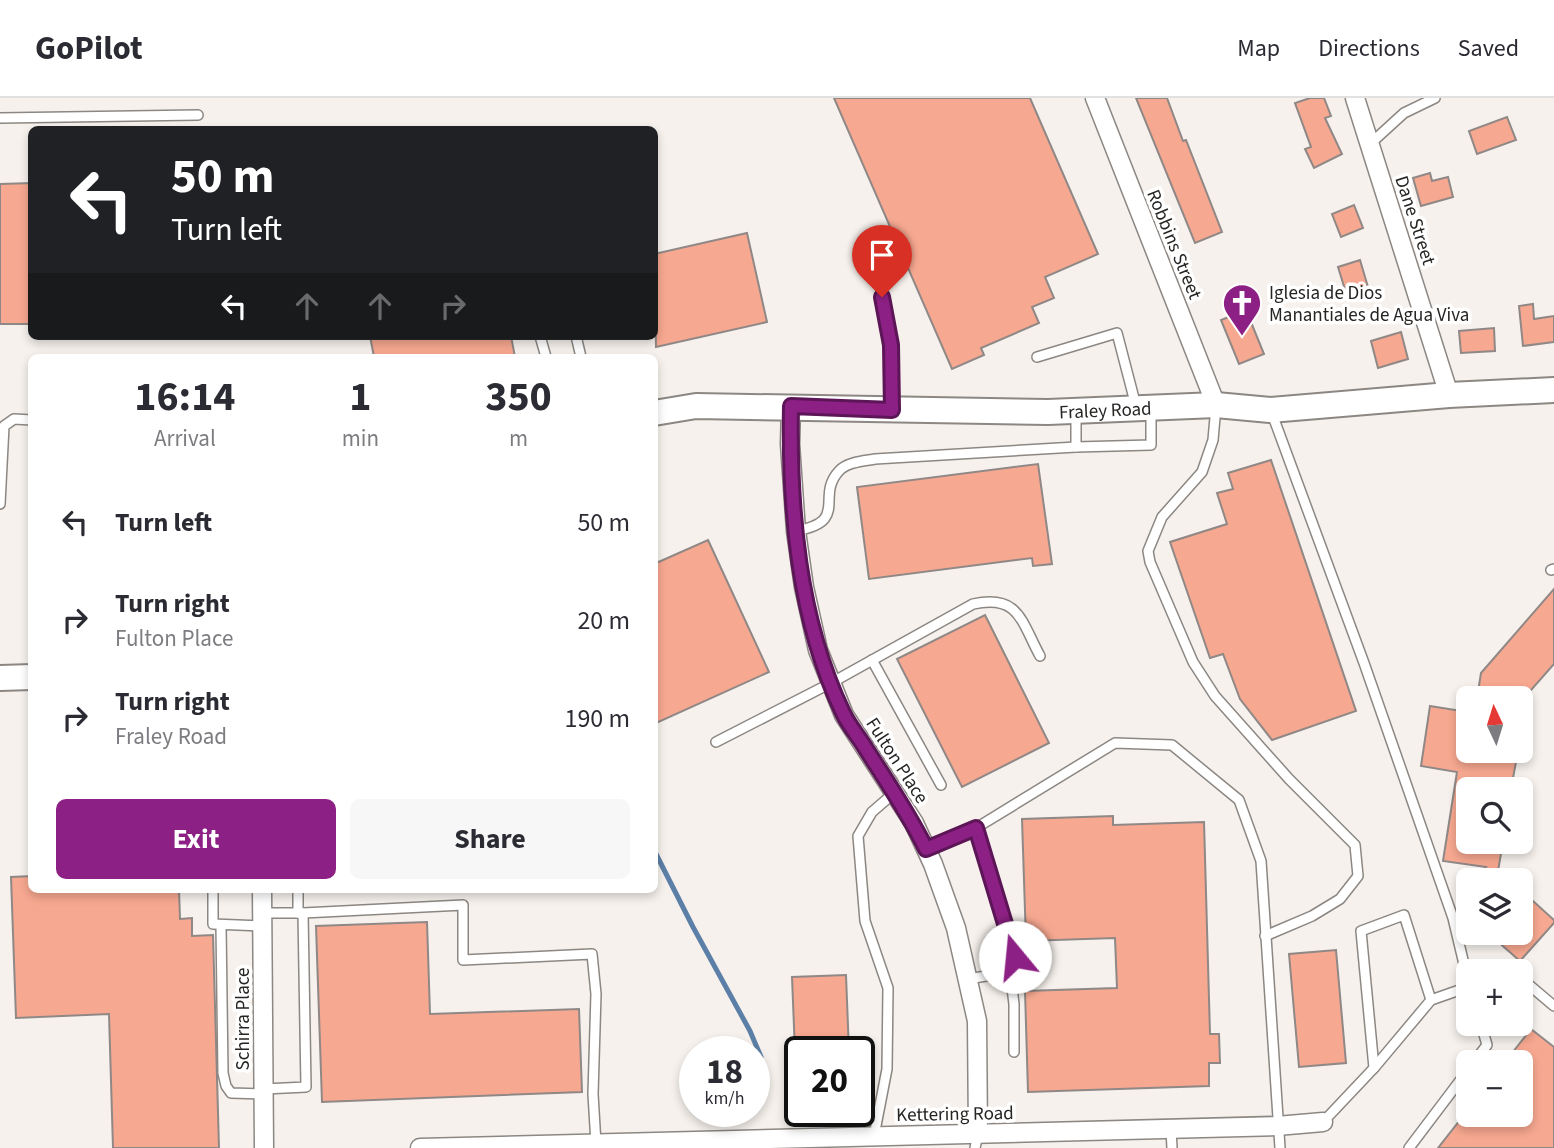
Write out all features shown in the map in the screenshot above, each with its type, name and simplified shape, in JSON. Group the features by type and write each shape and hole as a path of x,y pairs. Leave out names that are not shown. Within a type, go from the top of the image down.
{"street":[{"name":"Robbins Street","path":"1095,98 1216,404"},
{"name":"Dane Street","path":"1355,98 1450,395"},
{"name":"Fraley Road","path":"658,412 696,407 1076,410 1216,404 1270,410 1450,395 1554,390"},
{"name":"Fulton Place","path":"791,406 790,444 796,531 804,587 818,650 844,715 914,823 956,928 977,1021 976,1141"},
{"path":"0,678 28,677"},
{"name":"Schirra Place","path":"262,893 264,1148"},
{"name":"Kettering Road","path":"420,1148 730,1144 874,1136 910,1142 976,1141 1323,1122"}],"lane":[{"path":"1370,144 1404,113 1435,98"},
{"path":"0,118 198,115"},
{"path":"874,250 891,345 892,410"},
{"path":"796,531 814,528 824,521 832,485 839,471 852,464 875,459 1151,445 1144,407 1117,333 1037,357"},
{"path":"1216,404 1213,440 1202,472 1162,517 1148,551 1150,562 1193,662 1215,696 1289,779 1355,845 1359,876 1340,899 1312,916 1265,936"},
{"path":"1076,410 1076,447"},
{"path":"1270,410 1364,663 1453,918 1463,959"},
{"path":"0,504 4,426 13,419 28,420"},
{"path":"716,742 831,683 973,604 991,600 1009,604 1040,656"},
{"path":"872,660 941,785"},
{"path":"926,849 976,828 1115,743 1172,745 1239,800 1261,861 1280,1148"},
{"path":"874,1136 887,1069 888,988 865,921 858,836 872,812 894,793"},
{"path":"976,828 1015,957 1010,972 1014,1004 1014,1052"},
{"path":"213,893 213,925 301,913 463,905 463,960 592,954 596,994 593,1094 596,1144"},
{"path":"222,925 223,1073 226,1086 231,1093 306,1087 298,893"},
{"path":"1374,1069 1360,931 1404,915 1431,1000"},
{"path":"968,979 1010,972"},
{"path":"1533,988 1554,1006"},
{"path":"1323,1122 1374,1069 1431,1000 1456,991"},
{"path":"1409,1148 1456,1086"},
{"path":"1171,1129 1172,1148"}],"building":[{"path":"834,98 1030,98 1098,254 1045,277 1054,298 1032,307 1039,323 981,348 984,355 952,369"},
{"path":"1136,98 1167,98 1222,232 1195,243"},
{"path":"1310,98 1324,98 1331,116 1325,118 1342,154 1314,168 1305,149 1311,147 1295,103"},
{"path":"1507,117 1516,140 1477,154 1469,131"},
{"path":"1430,173 1432,181 1448,177 1453,197 1421,206 1413,178"},
{"path":"28,183 28,324 0,324 0,184"},
{"path":"1354,205 1363,228 1341,237 1332,214"},
{"path":"747,233 767,322 656,347 658,253"},
{"path":"1360,260 1368,287 1346,293 1338,267"},
{"path":"1533,304 1534,319 1554,316 1554,342 1523,346 1519,306"},
{"name":"Iglesia de Dios Manantiales de Agua Viva","path":"1246,310 1264,354 1239,364 1221,320"},
{"path":"1494,328 1495,351 1461,353 1459,331"},
{"path":"1401,332 1408,359 1378,368 1371,341"},
{"path":"371,340 512,340 514,354 373,354"},
{"path":"1271,460 1356,711 1272,740 1240,699 1223,654 1210,658 1170,542 1227,524 1217,493 1233,489 1228,473"},
{"path":"1038,464 1052,564 1033,566 1032,558 869,579 857,487"},
{"path":"708,540 769,672 658,722 658,562"},
{"path":"1554,589 1554,664 1533,688 1479,686 1481,673"},
{"path":"985,615 1049,743 962,787 897,659"},
{"path":"1430,706 1456,710 1456,763 1516,763 1513,777 1456,777 1457,772 1421,766"},
{"path":"1456,778 1456,854 1501,854 1499,868 1443,861"},
{"path":"1113,816 1113,825 1204,822 1210,1034 1219,1034 1220,1063 1209,1063 1209,1086 1028,1092 1025,991 1117,988 1115,938 1026,941 1022,819"},
{"path":"28,876 28,893 179,893 180,919 192,918 192,936 213,935 219,1148 113,1148 109,1014 16,1018 11,877"},
{"path":"1533,901 1554,923 1522,959 1518,959 1502,945 1533,945"},
{"path":"427,922 430,1014 579,1009 582,1092 322,1102 316,926"},
{"path":"1336,950 1346,1063 1299,1067 1289,954"},
{"path":"846,975 848,1036 794,1036 792,977"},
{"path":"1533,1031 1554,1047 1554,1148 1438,1148 1456,1125 1533,1127 1533,1050 1514,1050 1525,1036 1533,1036"}],"waterway":[{"path":"658,858 752,1036"}],"place":[{"name":"Iglesia de Dios Manantiales de Agua Viva","path":"1242,337"}],"route":[{"path":"882,297 891,345 892,410 791,406 790,444 796,531 804,587 818,650 844,715 914,823 926,849 976,828 1015,957"}]}
